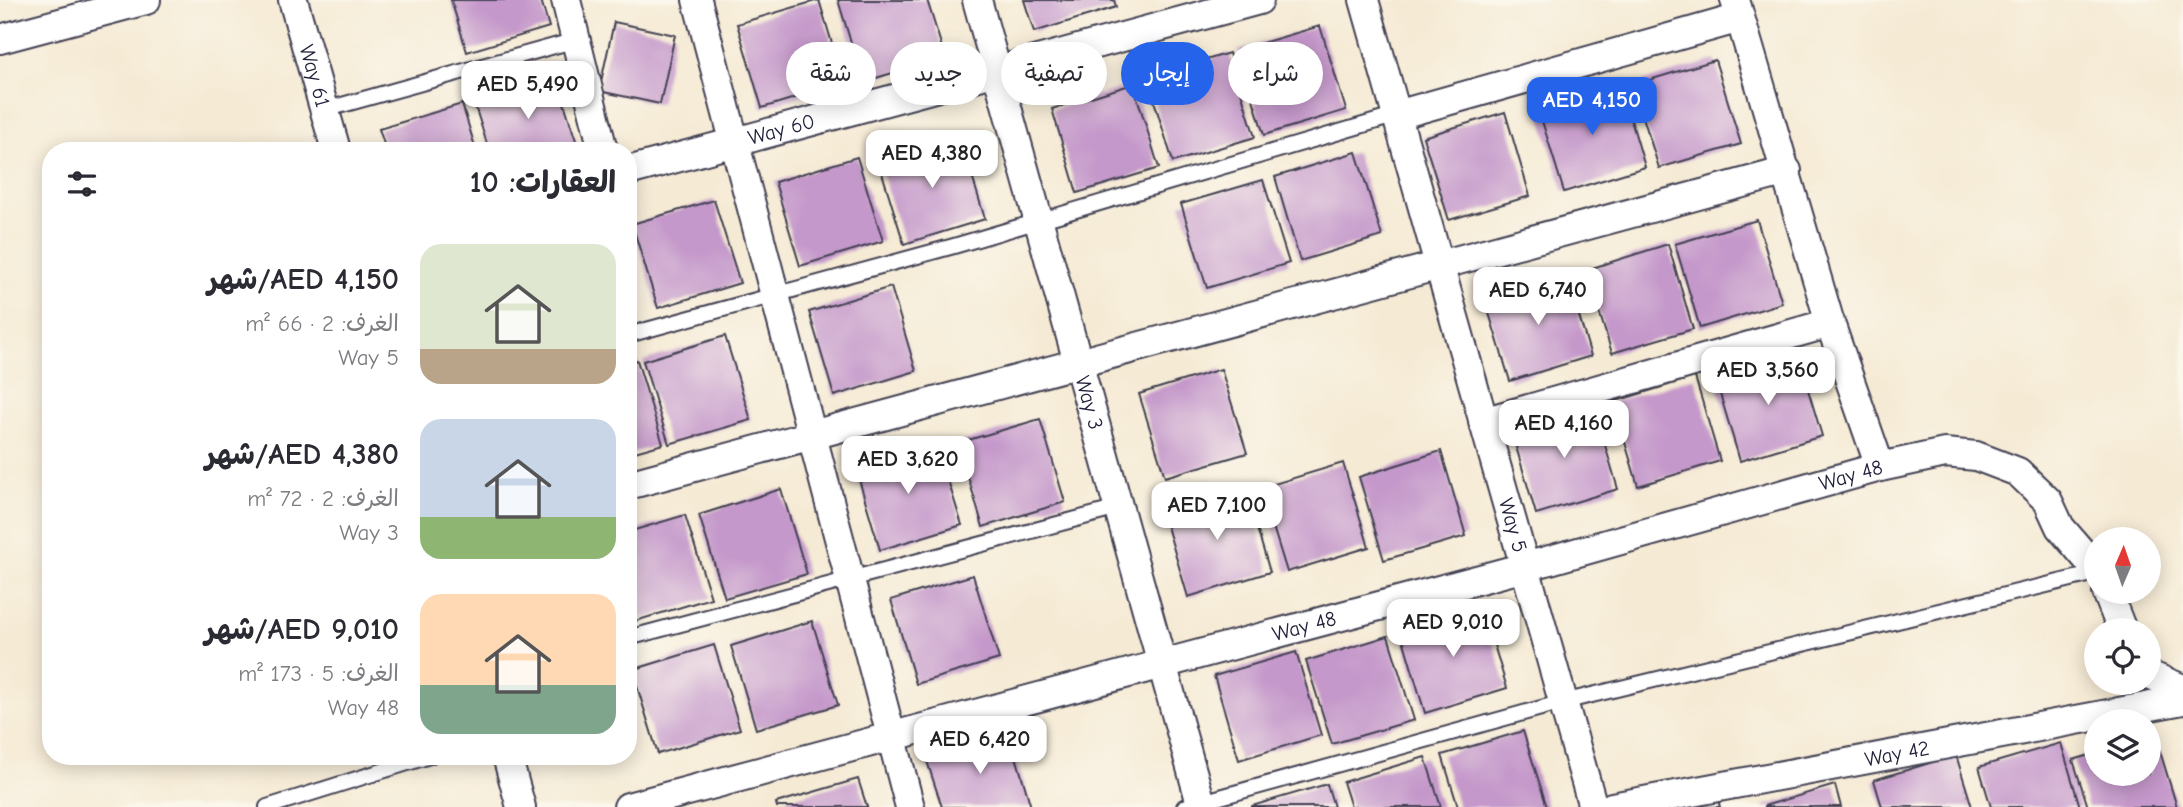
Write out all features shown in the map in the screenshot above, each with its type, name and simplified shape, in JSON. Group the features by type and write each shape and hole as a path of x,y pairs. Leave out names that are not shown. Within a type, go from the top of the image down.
{"street":[{"path":"0,39 144,0"},
{"name":"Way 61","path":"293,0 333,142"},
{"path":"566,0 601,142"},
{"name":"Way 3","path":"977,0 1162,664 1196,806"},
{"name":"Way 60","path":"637,169 1259,0"},
{"name":"Way 5","path":"1364,0 1592,807"},
{"path":"702,1 734,142 909,807"},
{"path":"1397,115 1737,9 1830,323 1880,467"},
{"path":"637,483 1787,171"},
{"path":"1483,422 1830,323"},
{"name":"Way 48","path":"628,807 1525,567 1880,467 1945,453 1976,456 2018,472 2048,501 2060,527 2084,556"},
{"path":"2161,679 2183,689"},
{"name":"Way 42","path":"1612,807 2183,700"},
{"path":"509,765 521,807"}],"lane":[{"path":"324,110 576,40"},
{"path":"637,333 1038,220 1397,115"},
{"path":"637,636 1118,508"},
{"path":"1196,806 1563,702 2084,574"},
{"path":"267,807 401,765"}],"building":[{"path":"451,0 541,0 549,27 467,52"},
{"path":"819,0 832,42 786,42 786,101 762,108 737,24"},
{"path":"838,0 927,0 940,42 890,42 890,74 876,78 876,42 851,42"},
{"path":"1024,0 1114,0 1116,7 1034,32"},
{"path":"614,22 675,35 660,104 599,91"},
{"path":"1320,26 1346,110 1264,135 1255,105 1323,105 1323,42 1265,42"},
{"path":"1228,53 1228,105 1245,105 1255,137 1173,162 1155,105 1214,105 1214,58"},
{"path":"1715,60 1741,144 1659,168 1633,85"},
{"path":"557,81 576,142 486,142 475,106"},
{"path":"1620,83 1645,167 1564,192 1538,108"},
{"path":"1121,88 1121,105 1140,105 1159,168 1077,193 1052,109 1065,105 1107,105 1107,92"},
{"path":"462,104 474,142 383,142 379,129"},
{"path":"1505,112 1530,196 1449,220 1423,137"},
{"path":"960,136 985,219 904,244 878,160"},
{"path":"1356,152 1382,236 1300,261 1275,177"},
{"path":"857,157 883,241 800,266 775,182"},
{"path":"1263,180 1289,263 1207,288 1181,204"},
{"path":"714,200 740,283 658,308 637,240 637,223"},
{"path":"1757,220 1782,303 1700,328 1675,244"},
{"path":"1668,244 1693,329 1612,353 1586,270"},
{"path":"1566,273 1591,356 1510,381 1484,297"},
{"path":"891,287 916,371 834,396 809,312"},
{"path":"725,336 751,420 669,444 643,361"},
{"path":"1797,353 1822,436 1740,461 1715,377"},
{"path":"637,360 663,444 637,451"},
{"path":"1221,369 1247,453 1165,477 1139,394"},
{"path":"1695,377 1720,461 1638,486 1613,402"},
{"path":"1593,405 1618,489 1536,514 1511,430"},
{"path":"1040,419 1065,502 983,527 958,443"},
{"path":"936,442 962,525 880,550 855,466"},
{"path":"1441,451 1466,536 1384,560 1359,477"},
{"path":"1343,463 1369,547 1287,572 1261,488"},
{"path":"1245,488 1270,572 1188,597 1163,513"},
{"path":"781,489 807,574 725,598 699,515"},
{"path":"685,515 711,598 637,621 637,529"},
{"path":"973,575 999,659 916,684 891,600"},
{"path":"1482,605 1507,688 1425,713 1400,629"},
{"path":"812,621 838,705 756,729 731,646"},
{"path":"1388,636 1414,720 1332,744 1306,661"},
{"path":"714,645 740,729 658,754 637,686 637,668"},
{"path":"1296,652 1321,735 1239,760 1214,676"},
{"path":"1523,731 1547,807 1458,807 1442,755"},
{"path":"1009,733 1031,807 942,807 926,758"},
{"path":"2061,743 2080,807 1991,807 1979,767"},
{"path":"1956,755 1972,807 1882,807 1874,780"},
{"path":"2161,755 2177,807 2088,807 2073,760 2084,757 2084,786 2161,786"},
{"path":"1425,757 1441,807 1351,807 1343,782"},
{"path":"858,779 867,807 777,807 776,803"},
{"path":"1327,784 1334,807 1252,807 1252,806"},
{"path":"1835,785 1841,807 1764,807 1764,806"},
{"path":"1718,800 1720,807 1696,807 1696,806"}]}
